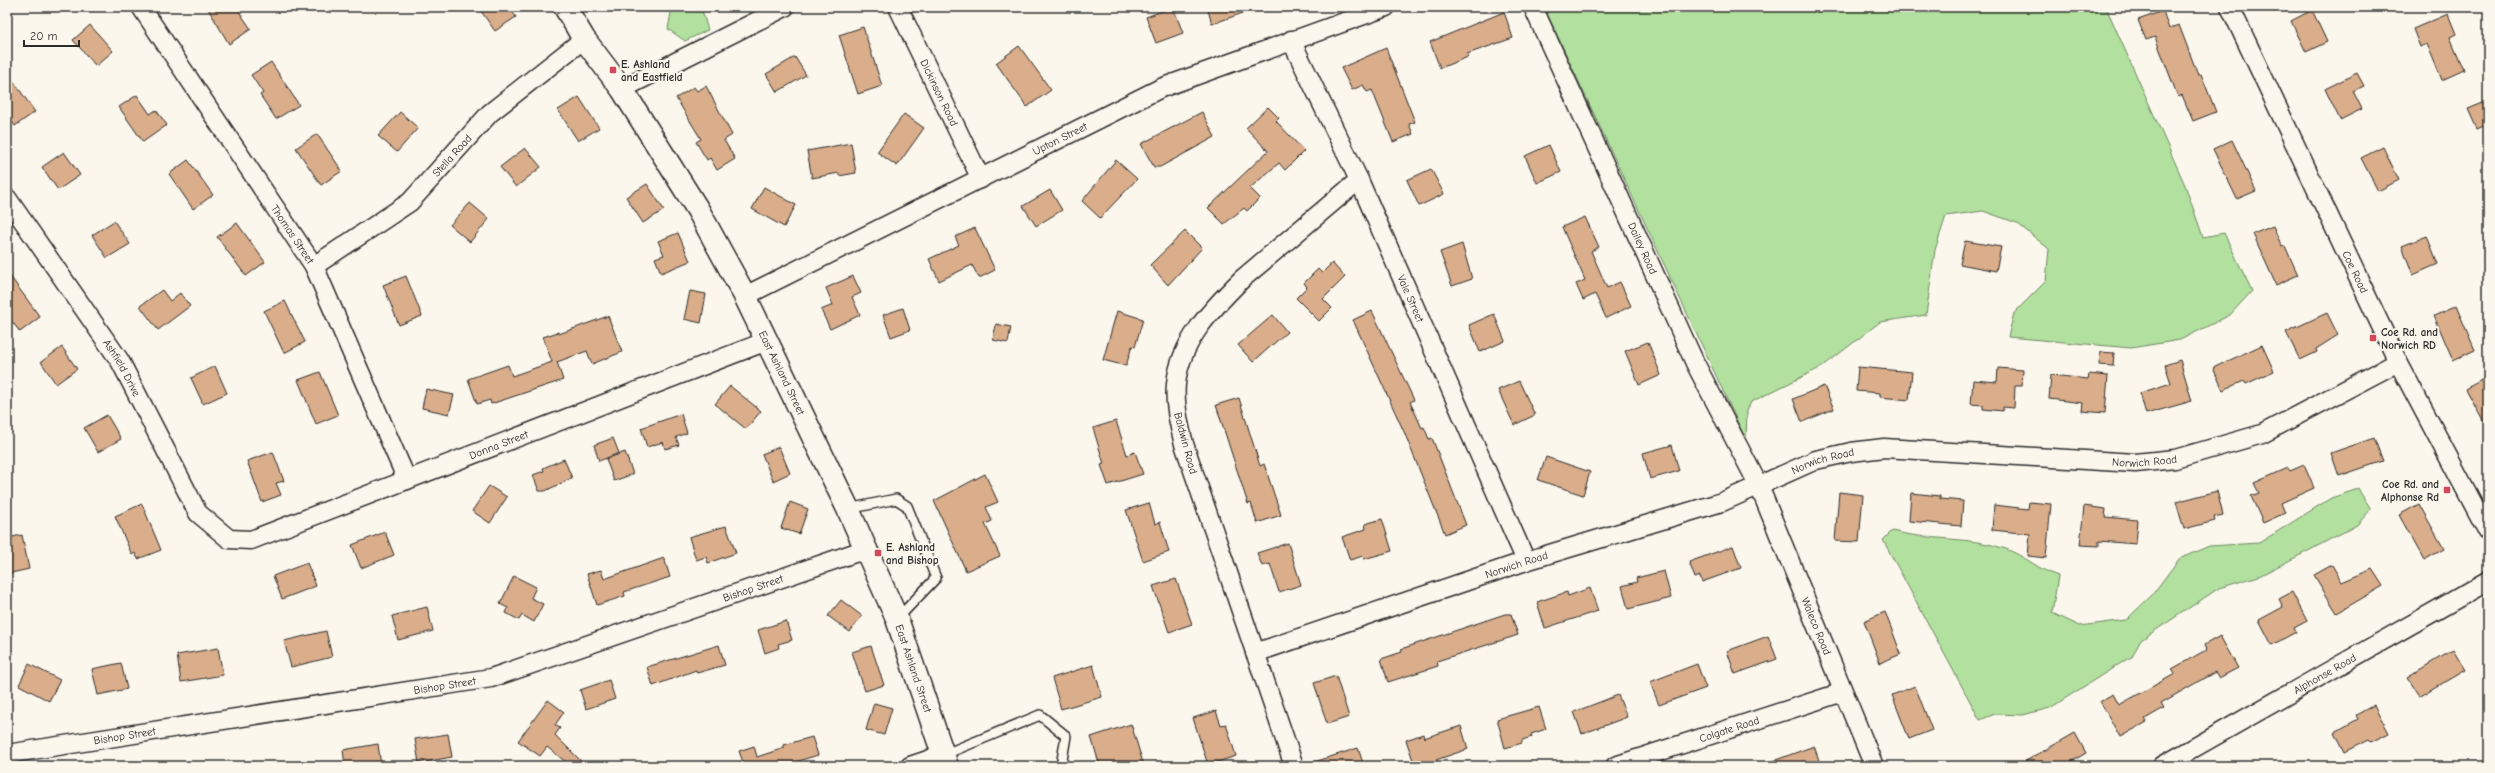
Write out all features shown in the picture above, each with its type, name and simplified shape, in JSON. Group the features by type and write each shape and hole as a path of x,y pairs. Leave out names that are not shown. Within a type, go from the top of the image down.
{"main road":[{"name":"East Ashland Street","path":"565,7 584,39 622,89 698,210 745,296 848,509 897,619 945,761"}],"street":[{"name":"Thomas Street","path":"141,7 314,266 407,480"},
{"path":"622,89 785,7"},
{"name":"Dickinson Road","path":"898,7 981,178"},
{"name":"Upton Street","path":"745,296 1161,88 1386,7"},
{"name":"Dailey Road","path":"1533,7 1695,363 1759,486"},
{"name":"Coe Road","path":"2230,7 2398,362 2488,532"},
{"name":"Stella Road","path":"314,266 410,202 490,113 584,39"},
{"name":"Vale Street","path":"1291,40 1359,180 1526,560"},
{"name":"Baldwin Road","path":"1294,766 1184,444 1176,408 1176,383 1190,341 1206,317 1242,279 1359,180"},
{"name":"Ashfield Drive","path":"7,198 120,361 198,513 229,539"},
{"name":"Donna Street","path":"229,539 250,540 767,341"},
{"name":"Norwich Road","path":"1255,653 1526,560 1722,502 1816,460 1851,452 1884,448 2135,463 2175,459 2262,434 2398,362"},
{"name":"Waleco Road","path":"1759,486 1874,766"},
{"name":"Bishop Street","path":"7,754 491,678 866,549"},
{"name":"Alphonse Road","path":"2162,766 2488,581"},
{"name":"Colgate Road","path":"1626,764 1843,692"},
{"path":"910,766 945,761"}],"lane":[{"path":"848,509 896,499 907,506 936,578 897,619"},
{"path":"945,761 1040,715 1066,736 1061,766"}],"green space":[{"path":"672,7 701,7 708,30 685,41 668,29"},
{"path":"1544,7 2106,7 2185,185 2203,237 2224,233 2252,291 2230,315 2180,340 2131,348 2008,337 2014,313 2046,281 2049,249 2017,223 1983,211 1946,216 1935,250 1926,315 1880,322 1822,367 1751,402 1747,411 1746,440"},
{"path":"2358,489 2371,509 2357,525 2259,576 2219,588 2141,640 2132,656 2050,708 2023,715 1995,714 1980,720 1883,540 1892,531 1920,536 1978,542 2013,552 2058,576 2052,613 2080,626 2126,620 2152,595 2179,559 2209,546 2259,543 2331,498"}],"building":[{"path":"207,7 236,7 251,29 229,44"},
{"path":"478,7 509,7 516,17 495,31"},
{"path":"1173,7 1183,33 1156,43 1146,17"},
{"path":"1207,7 1254,7 1254,9 1212,24"},
{"path":"2312,10 2327,42 2306,52 2291,21"},
{"path":"2163,11 2169,29 2179,25 2198,75 2201,74 2216,112 2193,121 2182,95 2178,97 2155,37 2146,40 2138,20"},
{"path":"1504,12 1513,38 1467,54 1468,57 1440,68 1430,42"},
{"path":"2448,14 2456,34 2450,37 2464,70 2442,80 2427,44 2420,47 2413,29"},
{"path":"90,25 113,51 96,66 73,40"},
{"path":"863,27 882,86 858,94 839,35"},
{"path":"1019,46 1051,90 1027,107 996,63"},
{"path":"1386,48 1415,122 1409,124 1413,134 1393,142 1372,90 1367,92 1363,85 1352,90 1341,68"},
{"path":"795,57 806,75 777,92 766,74"},
{"path":"271,62 299,105 276,119 260,95 263,93 251,75"},
{"path":"7,72 35,112 15,126 7,115"},
{"path":"2357,73 2364,86 2353,91 2362,109 2340,120 2325,89"},
{"path":"706,86 732,135 724,140 735,159 717,170 710,158 707,160 696,142 701,139 676,98 694,87 697,91"},
{"path":"137,95 150,114 156,110 167,125 143,142 119,107"},
{"path":"579,97 599,128 578,141 558,110"},
{"path":"2488,101 2488,124 2477,129 2468,109"},
{"path":"1268,107 1279,118 1276,121 1304,151 1285,170 1279,163 1250,188 1260,198 1247,211 1244,208 1224,224 1208,208 1268,151 1246,128"},
{"path":"400,112 418,128 397,152 378,136"},
{"path":"1202,112 1215,137 1160,167 1154,167 1141,144"},
{"path":"904,114 924,128 897,166 877,152"},
{"path":"317,134 342,171 321,185 296,148"},
{"path":"2232,140 2256,191 2237,199 2213,149"},
{"path":"851,143 856,173 839,176 839,173 812,178 807,151"},
{"path":"1549,145 1561,172 1537,183 1525,156"},
{"path":"2383,147 2399,180 2378,191 2361,158"},
{"path":"525,148 541,167 516,187 500,167"},
{"path":"64,152 80,175 58,190 42,167"},
{"path":"188,160 213,195 193,209 169,174"},
{"path":"1116,160 1137,179 1100,218 1082,201"},
{"path":"1431,169 1444,194 1419,206 1407,180"},
{"path":"647,184 664,210 643,223 626,197"},
{"path":"764,187 796,205 784,227 752,209"},
{"path":"1050,190 1062,210 1036,226 1023,206"},
{"path":"470,203 489,219 470,242 450,225"},
{"path":"1585,217 1599,247 1591,251 1607,288 1620,282 1631,306 1606,318 1595,294 1583,300 1576,284 1585,280 1562,227"},
{"path":"114,221 130,244 107,258 92,235"},
{"path":"237,223 265,262 246,276 217,237"},
{"path":"2273,226 2282,247 2285,246 2298,275 2276,285 2253,234"},
{"path":"975,228 995,270 979,278 972,265 939,281 929,259 959,245 955,237"},
{"path":"1185,231 1202,248 1168,285 1150,265"},
{"path":"678,233 690,261 661,273 655,258 664,255 658,241"},
{"path":"2427,236 2438,264 2413,275 2402,246"},
{"path":"1965,241 2001,247 1996,271 1960,264"},
{"path":"1462,244 1472,279 1452,286 1440,252"},
{"path":"1332,263 1345,277 1323,299 1332,308 1319,321 1296,298 1307,287 1304,283 1318,269 1322,273"},
{"path":"7,272 40,317 20,332 7,315"},
{"path":"406,276 422,316 399,325 383,285"},
{"path":"853,276 861,293 852,297 860,315 830,329 821,310 833,305 826,288"},
{"path":"162,290 170,301 180,293 190,306 158,330 140,306"},
{"path":"690,291 706,294 701,323 684,319"},
{"path":"285,301 305,342 284,353 264,311"},
{"path":"2456,306 2475,350 2453,360 2434,316"},
{"path":"903,308 910,330 891,337 883,315"},
{"path":"1117,311 1143,319 1135,347 1132,346 1126,366 1103,360"},
{"path":"1372,311 1414,400 1410,402 1422,428 1424,427 1429,439 1432,438 1466,525 1445,534 1405,434 1353,320"},
{"path":"2327,313 2338,335 2316,349 2317,352 2300,360 2286,332"},
{"path":"1494,314 1505,341 1480,352 1469,325"},
{"path":"1273,315 1287,332 1253,362 1238,345"},
{"path":"608,316 622,352 592,364 587,351 557,362 563,380 491,404 490,400 477,404 468,379 508,365 512,376 552,362 543,337 558,332 559,334"},
{"path":"996,324 1011,327 1008,343 993,340"},
{"path":"1648,342 1661,375 1639,385 1625,351"},
{"path":"2262,345 2274,371 2246,384 2244,381 2223,390 2213,368"},
{"path":"62,347 77,369 56,384 41,362"},
{"path":"2100,352 2114,353 2113,366 2099,365"},
{"path":"2180,360 2192,401 2146,414 2140,393 2171,383 2165,365"},
{"path":"215,366 227,393 203,404 191,378"},
{"path":"1858,367 1912,372 1909,400 1880,397 1880,393 1856,391"},
{"path":"1998,368 2023,370 2022,386 2015,386 2014,408 2003,407 2003,411 1983,409 1983,405 1971,404 1973,380 1997,382"},
{"path":"320,372 338,415 316,424 298,380"},
{"path":"2089,374 2108,376 2105,413 2082,411 2083,403 2049,399 2051,375 2088,379"},
{"path":"2488,377 2488,429 2466,389"},
{"path":"1519,381 1535,415 1514,425 1498,390"},
{"path":"730,386 761,411 746,429 715,404"},
{"path":"1824,386 1834,409 1802,422 1793,399"},
{"path":"426,389 454,395 449,414 422,408"},
{"path":"1239,398 1260,466 1264,464 1281,515 1257,523 1251,503 1248,504 1216,405"},
{"path":"681,414 687,433 676,437 679,445 665,449 663,442 647,447 641,428"},
{"path":"107,415 121,439 98,452 84,428"},
{"path":"1116,421 1127,455 1135,452 1143,474 1108,485 1101,465 1104,464 1093,428"},
{"path":"613,438 619,453 599,461 594,445"},
{"path":"2374,438 2383,461 2339,476 2331,453"},
{"path":"1672,445 1679,471 1650,479 1643,453"},
{"path":"779,447 790,473 773,481 762,454"},
{"path":"273,452 284,481 276,483 281,495 262,502 247,461"},
{"path":"625,452 633,474 614,481 606,459"},
{"path":"1546,457 1590,472 1583,495 1538,480"},
{"path":"564,459 572,478 545,491 539,491 533,475 544,471 543,468"},
{"path":"2304,465 2314,488 2281,503 2285,513 2263,523 2251,496 2259,493 2254,483 2288,468 2290,471"},
{"path":"985,474 998,502 986,507 992,521 985,524 1000,556 966,571 934,501"},
{"path":"489,486 507,497 490,523 472,511"},
{"path":"2217,491 2223,515 2214,517 2215,521 2184,529 2176,502"},
{"path":"1839,492 1863,495 1859,542 1835,541"},
{"path":"1911,493 1940,496 1940,499 1963,501 1961,526 1909,521"},
{"path":"790,502 808,509 799,534 781,528"},
{"path":"2029,502 2051,504 2046,558 2028,556 2030,534 1992,530 1994,505 2028,509"},
{"path":"1149,503 1155,524 1160,522 1169,552 1143,561 1126,510"},
{"path":"142,504 161,550 138,559 135,553 132,555 115,516"},
{"path":"2419,504 2444,549 2424,560 2399,515"},
{"path":"2084,506 2106,509 2105,517 2138,520 2136,544 2099,541 2099,546 2080,545"},
{"path":"1382,519 1392,551 1364,559 1363,556 1350,560 1342,537 1366,529 1365,524"},
{"path":"726,526 736,553 708,563 706,557 696,560 689,537"},
{"path":"385,532 394,555 361,568 352,545"},
{"path":"22,535 29,569 7,574 7,538"},
{"path":"1288,543 1301,585 1279,592 1270,564 1262,566 1257,553"},
{"path":"1733,546 1741,568 1702,582 1700,576 1695,578 1689,562"},
{"path":"664,558 670,577 624,592 625,596 597,605 587,574 601,570 604,579"},
{"path":"307,563 316,586 282,599 273,576"},
{"path":"2332,565 2342,582 2372,569 2383,586 2337,613 2314,575"},
{"path":"1664,571 1671,598 1628,609 1622,586 1637,582 1636,578"},
{"path":"514,576 536,587 531,598 543,604 534,622 522,615 519,620 506,613 508,608 500,604"},
{"path":"1176,579 1192,624 1169,632 1153,586"},
{"path":"1590,588 1598,611 1545,628 1537,602 1567,592 1568,596"},
{"path":"2292,592 2307,621 2294,628 2296,632 2272,645 2259,620 2283,607 2279,599"},
{"path":"841,600 862,616 850,632 828,616"},
{"path":"427,607 433,631 398,640 392,616"},
{"path":"1885,612 1901,654 1880,663 1864,621"},
{"path":"1505,614 1511,614 1518,635 1437,661 1438,666 1388,682 1381,659 1402,652 1401,649"},
{"path":"786,621 792,640 778,644 779,648 765,653 758,630"},
{"path":"326,631 332,657 291,667 284,641"},
{"path":"1768,636 1777,659 1735,674 1727,651"},
{"path":"2220,636 2238,668 2219,678 2215,672 2161,703 2164,708 2145,719 2147,722 2120,737 2100,701 2113,694 2119,705 2175,674 2172,669 2206,650 2204,645"},
{"path":"719,645 725,665 697,673 696,670 653,686 647,667"},
{"path":"871,646 884,685 865,691 852,652"},
{"path":"218,648 223,675 181,682 177,655"},
{"path":"2453,650 2465,670 2419,697 2407,678"},
{"path":"121,663 127,689 98,695 92,669"},
{"path":"29,664 60,680 49,701 19,685"},
{"path":"1697,664 1706,688 1659,705 1650,682"},
{"path":"1093,665 1102,697 1061,709 1052,678"},
{"path":"1336,676 1349,717 1327,724 1314,683"},
{"path":"609,680 615,699 586,709 580,690"},
{"path":"1915,686 1932,730 1909,739 1892,695"},
{"path":"1618,695 1627,717 1582,734 1574,712"},
{"path":"548,700 564,712 555,725 560,728 555,735 581,761 577,766 571,766 547,747 540,756 518,741"},
{"path":"874,703 892,708 884,735 866,730"},
{"path":"2374,705 2389,733 2371,742 2369,740 2345,752 2335,732 2358,719 2356,715"},
{"path":"1539,707 1546,729 1531,734 1532,737 1522,740 1522,743 1505,748 1497,719"},
{"path":"1216,711 1221,725 1226,724 1236,756 1208,765 1193,718"},
{"path":"1131,724 1144,766 1100,766 1091,737"},
{"path":"1461,726 1468,749 1436,760 1438,766 1415,766 1406,740 1423,734 1424,738"},
{"path":"2075,733 2086,753 2064,766 2017,766"},
{"path":"448,734 452,757 419,763 415,739"},
{"path":"812,737 818,755 782,766 739,766 739,763 743,762 739,751 754,746 757,757 784,748 784,745"},
{"path":"378,744 381,766 345,766 343,750"},
{"path":"1814,746 1821,766 1765,766 1765,764"},
{"path":"1358,748 1364,766 1312,766 1311,763"}],"place":[{"name":"E. Ashland and Eastfield","path":"613,70"},
{"name":"Coe Rd. and Norwich RD","path":"2373,338"},
{"name":"Coe Rd. and Alphonse Rd","path":"2447,490"},
{"name":"E. Ashland and Bishop","path":"878,553"}]}
